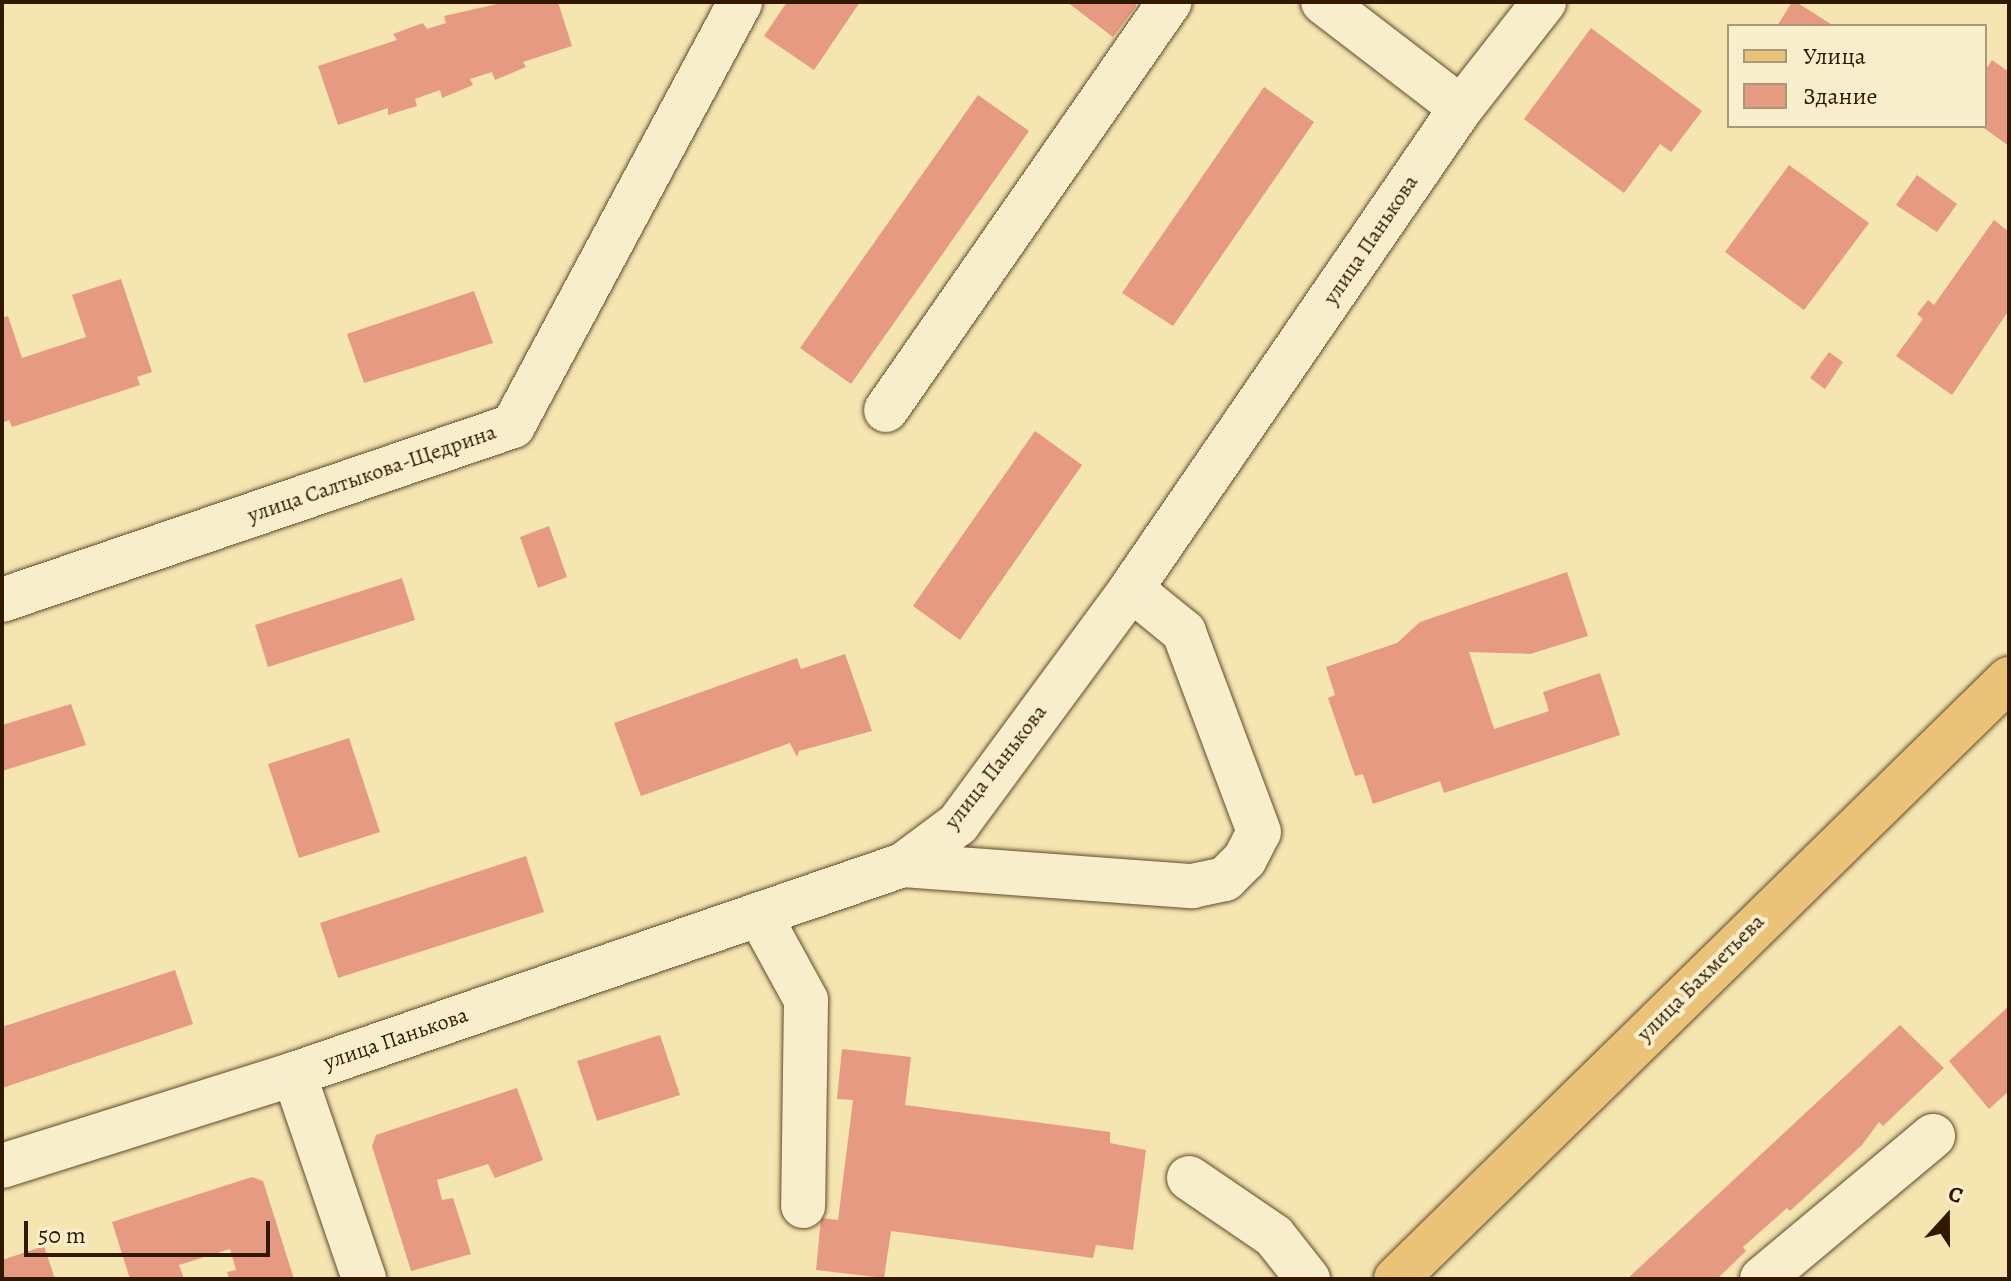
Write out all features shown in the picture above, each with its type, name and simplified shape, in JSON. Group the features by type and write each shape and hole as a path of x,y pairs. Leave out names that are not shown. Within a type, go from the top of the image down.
{"main road":[{"name":"улица Бахметьева","path":"1410,1274 2009,679"}],"street":[{"path":"886,410 1170,2"},
{"path":"1323,2 1461,108"},
{"name":"улица Панькова","path":"2,1166 294,1074 903,865 958,824 1131,589 1461,108 1544,2"},
{"name":"улица Салтыкова-Щедрина","path":"2,600 513,426 734,5"},
{"path":"903,865 1192,886 1225,879 1245,859 1259,832 1184,632 1131,589"},
{"path":"759,914 806,1000 803,1206"},
{"path":"294,1074 364,1279"},
{"path":"1762,1279 1933,1136"},
{"path":"1189,1178 1274,1236 1308,1279"}],"building":[{"path":"506,2 558,2 572,46 523,62 526,67 495,80 492,72 470,79 473,85 442,98 440,90 415,99 417,106 388,115 388,108 338,125 318,66 397,40 393,34 423,23 427,29 446,23 444,16"},
{"path":"787,2 860,2 814,70 764,36"},
{"path":"1067,2 1135,2 1136,6 1113,37"},
{"path":"1792,2 1796,2 1831,24 1778,24"},
{"path":"1591,28 1702,111 1671,152 1660,144 1624,193 1524,119"},
{"path":"1992,60 2009,72 2009,146 1984,128 1987,128 1987,68"},
{"path":"1264,87 1314,122 1173,326 1122,293"},
{"path":"978,95 1029,131 851,384 800,348"},
{"path":"1789,165 1869,223 1804,310 1725,252"},
{"path":"1917,175 1957,204 1937,232 1896,205"},
{"path":"1994,220 2009,232 2009,310 1952,395 1896,356 1923,319 1917,314 1928,300 1934,305"},
{"path":"121,279 152,372 137,377 140,385 12,427 9,420 2,423 2,318 8,316 22,358 86,337 72,295"},
{"path":"474,291 493,343 364,383 347,334"},
{"path":"1829,352 1843,362 1825,389 1810,378"},
{"path":"1035,431 1082,465 960,640 913,606"},
{"path":"549,526 567,577 538,588 520,537"},
{"path":"1567,572 1588,636 1530,654 1469,652 1494,729 1549,711 1543,692 1600,673 1620,735 1444,793 1440,781 1373,804 1363,774 1355,776 1328,698 1335,695 1326,667 1397,643 1420,622"},
{"path":"402,578 415,620 268,667 255,625"},
{"path":"845,654 872,731 799,751 797,757 790,743 641,796 614,723 797,658 801,669"},
{"path":"71,704 86,745 2,771 2,725"},
{"path":"349,738 380,832 299,858 268,764"},
{"path":"526,856 544,912 338,978 320,923"},
{"path":"175,970 193,1024 2,1088 2,1027"},
{"path":"2009,1006 2009,1091 1989,1109 1949,1061"},
{"path":"1900,1025 1944,1068 1883,1126 1879,1122 1862,1145 1790,1211 1787,1208 1743,1247 1746,1251 1717,1279 1627,1279"},
{"path":"660,1035 680,1095 597,1121 577,1061"},
{"path":"842,1049 911,1057 905,1105 1110,1132 1110,1143 1146,1150 1133,1250 1096,1245 1093,1258 891,1231 884,1278 816,1270 821,1218 838,1220 853,1100 837,1099"},
{"path":"517,1088 543,1160 495,1178 488,1164 437,1180 442,1200 453,1198 471,1254 411,1271 372,1146 376,1135"},
{"path":"252,1177 263,1181 294,1279 229,1279 227,1272 236,1270 230,1249 179,1265 184,1279 130,1279 112,1222"},
{"path":"44,1246 55,1279 2,1279 2,1260"}]}
